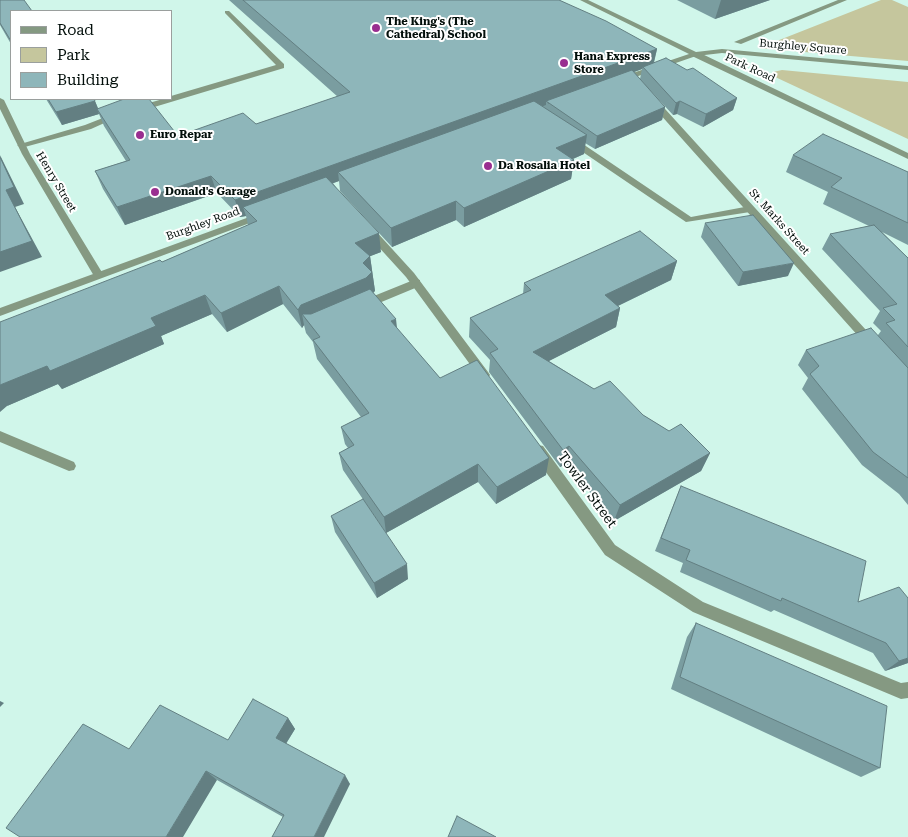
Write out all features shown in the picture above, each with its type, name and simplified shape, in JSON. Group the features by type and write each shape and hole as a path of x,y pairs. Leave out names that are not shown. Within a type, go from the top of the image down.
{"street":[{"name":"Park Road","path":"583,0 908,156"},
{"path":"738,42 844,0"},
{"path":"172,99 282,66 227,12"},
{"name":"Burghley Square","path":"695,54 722,51 908,68"},
{"path":"614,83 638,84 695,54"},
{"name":"St. Marks Street","path":"638,84 882,355"},
{"name":"Henry Street","path":"0,100 21,145 98,274"},
{"path":"21,145 88,127 120,114 167,100"},
{"path":"566,136 690,220 750,208"},
{"name":"Burghley Road","path":"0,312 98,274 276,210"},
{"path":"358,218 416,283 489,382"},
{"path":"354,309 416,283"},
{"path":"0,436 69,466"},
{"name":"Towler Street","path":"530,438 610,550 698,607 901,692 908,690"}],"green space":[{"path":"881,0 892,0 908,7 908,61 759,48"},
{"path":"782,70 908,82 908,139 773,76 773,72"}],"building":[{"path":"0,0 24,0 31,10 10,10 10,39 0,23"},
{"path":"243,0 559,0 606,21 657,49 235,200 211,176 117,207 95,171 130,160 97,109 121,100 150,100 178,136 243,113 256,124 350,92"},
{"path":"666,58 687,70 693,68 737,98 706,114 680,101 676,103 643,67"},
{"path":"632,70 665,107 597,136 546,101"},
{"path":"49,100 95,101 56,112"},
{"path":"534,101 587,135 556,148 574,160 464,208 456,201 391,228 338,172"},
{"path":"823,134 908,172 908,223 831,187 842,178 793,155"},
{"path":"0,157 14,187 6,190 32,241 0,252"},
{"path":"326,177 379,233 355,243 370,256 363,263 372,272 366,278 301,305 298,310 279,286 221,313 205,295 151,318 156,326 50,371 47,366 0,385 0,322 160,260 162,262 257,221 243,207"},
{"path":"753,215 794,263 743,272 705,223"},
{"path":"874,225 908,258 908,347 886,323 895,320 883,308 897,304 830,234"},
{"path":"640,231 677,261 605,295 620,308 533,352 594,389 610,381 643,415 669,431 681,424 710,453 620,505 569,446 563,450 490,353 498,349 470,318 531,290 524,283"},
{"path":"370,289 396,319 391,321 440,378 477,360 549,458 497,487 478,464 384,517 339,453 354,445 341,427 369,413 313,340 320,337 302,314 311,314"},
{"path":"871,328 908,368 908,478 873,452 810,374 819,366 806,350"},
{"path":"681,486 866,561 858,602 899,587 908,598 908,658 899,661 886,643 782,598 781,601 686,560 690,550 661,538"},
{"path":"363,499 407,564 374,583 331,516"},
{"path":"696,623 887,706 880,768 680,677"},
{"path":"253,699 288,718 276,738 345,775 314,837 272,837 284,815 206,771 166,837 20,837 6,828 83,724 129,749 160,705 228,740"},
{"path":"457,816 496,837 448,837"}],"place":[{"name":"The King's (The Cathedral) School","path":"376,28"},
{"name":"Hana Express Store","path":"564,63"},
{"name":"Euro Repar","path":"140,135"},
{"name":"Da Rosalia Hotel","path":"488,166"},
{"name":"Donald's Garage","path":"155,192"}]}
